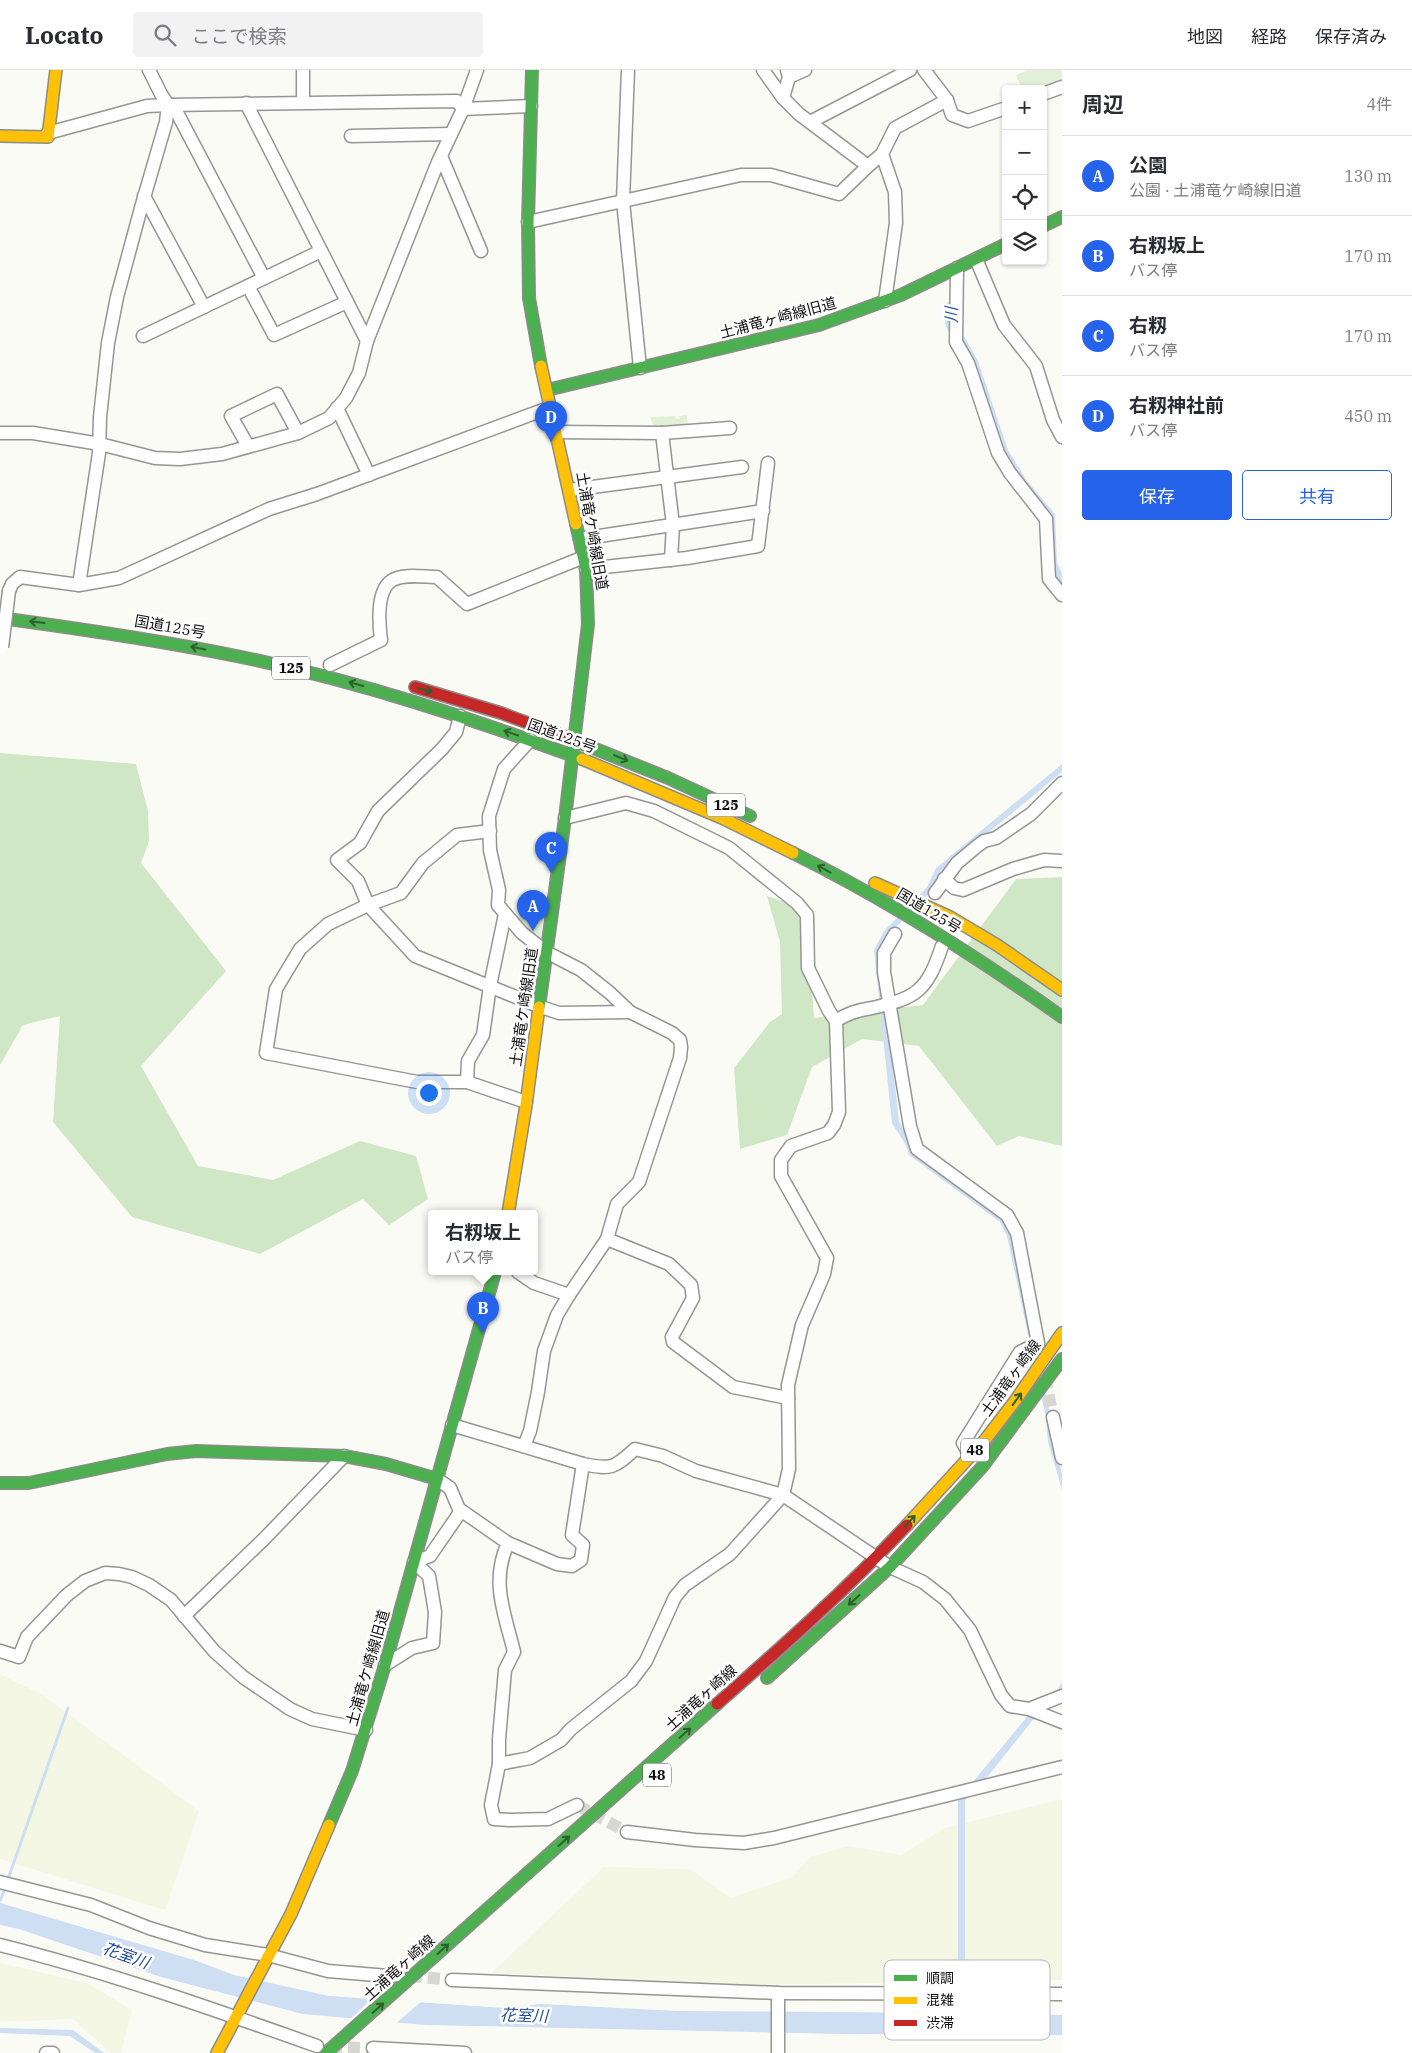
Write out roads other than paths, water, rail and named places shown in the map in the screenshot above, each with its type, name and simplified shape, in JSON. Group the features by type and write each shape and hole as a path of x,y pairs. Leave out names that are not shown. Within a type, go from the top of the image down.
{"main road":[{"path":"0,136 48,137 56,70"},
{"name":"土浦竜ケ崎線旧道","path":"509,1210 526,1102 565,818 588,624 589,600 585,563 535,339 530,306 528,222 532,70"},
{"path":"1047,224 1062,217"},
{"name":"土浦竜ヶ崎線旧道","path":"547,390 819,325 885,300 1002,246"},
{"path":"0,606 18,608"},
{"name":"国道125号","path":"0,618 87,628 232,654 313,672 460,716 530,740 673,796 812,862 868,884 950,926 1014,967 1062,1001"},
{"name":"125","path":"317,661 348,669"},
{"name":"国道125号","path":"401,683 465,701 575,740 679,782 760,822"},
{"path":"868,884 942,946 1062,1027"},
{"path":"868,884 950,917 997,945 1062,990"},
{"name":"国道125号","path":"868,884 1062,1017"},
{"name":"土浦竜ケ崎線旧道","path":"218,2053 266,1958 291,1914 352,1771 386,1665 494,1275"},
{"name":"土浦竜ヶ崎線","path":"322,2050 349,2033 402,1978 804,1627 877,1557 970,1456 1015,1401 1062,1334"},
{"name":"土浦竜ヶ崎線","path":"757,1686 890,1567 982,1467 1062,1359"},
{"path":"0,1484 29,1483 167,1454 196,1451 344,1456 386,1464 437,1479"}],"street":[{"path":"150,70 161,94 171,105 264,278"},
{"path":"303,70 303,102"},
{"path":"0,433 33,432 100,444 155,458 180,459 222,454 298,433 323,422 346,398 359,373 367,342 441,156 463,109 477,70"},
{"path":"628,70 623,201 640,368"},
{"path":"763,70 783,98 810,122 868,166"},
{"path":"783,98 788,74 805,70"},
{"path":"810,122 910,70"},
{"path":"924,70 947,100 952,115 968,122 1002,109"},
{"path":"1047,93 1062,87"},
{"path":"528,222 733,176 755,174 771,175 839,194 882,154 895,128 947,100"},
{"path":"48,133 147,106 457,101 463,109"},
{"path":"246,103 367,342"},
{"path":"79,585 100,444 100,417 108,342 117,297 171,105"},
{"path":"463,109 531,106"},
{"path":"350,136 451,134"},
{"path":"882,154 896,200 893,251 885,300"},
{"path":"441,156 481,251"},
{"path":"144,196 204,307"},
{"path":"143,336 321,251"},
{"path":"976,259 1004,325 1036,366 1053,420 1062,437"},
{"path":"957,268 956,342 968,362 998,453 1010,473 1046,519 1049,578 1062,596"},
{"path":"248,286 274,335 347,302"},
{"path":"248,446 231,416 277,394 298,433"},
{"path":"1,648 9,591 12,584 20,577 79,585 119,578 269,509 317,494 551,407"},
{"path":"337,408 368,475"},
{"path":"557,432 662,433 730,428"},
{"path":"662,433 672,525 671,560"},
{"path":"330,665 381,640 378,619 384,589 392,580 410,576 437,577 467,604 585,563 671,560 758,546 768,463"},
{"path":"570,490 742,467"},
{"path":"580,539 763,511"},
{"path":"460,716 456,732 442,749 378,811 360,843 337,860 358,881 368,905 416,956 559,1013 630,1012"},
{"path":"524,1446 530,1431 544,1351 557,1315 607,1239 616,1204 639,1182 680,1058 681,1048 680,1040 672,1033 630,1012 581,970 546,952 522,933 498,905 499,890 490,850 489,816 504,769 530,740"},
{"path":"935,893 957,863 984,841 996,838 1031,814 1062,783"},
{"path":"499,1764 530,1758 561,1740 571,1729 632,1681 646,1661 675,1597 685,1585 730,1554 783,1495 789,1469 788,1385 802,1325 824,1274 826,1258 781,1176 781,1160 791,1146 828,1133 834,1125 839,1112 836,1021 808,968 807,915 797,902 729,848 654,812 626,803 565,818"},
{"path":"490,831 457,835 423,863 401,893 368,905 328,924 300,949 276,990 266,1053 417,1082 468,1082 526,1102"},
{"path":"944,879 954,888 963,890 1013,869 1044,860 1062,861"},
{"path":"468,1082 468,1061 483,1035 490,986 505,914"},
{"path":"895,934 884,953 884,972 910,1126 917,1149 1007,1215 1017,1234 1038,1343 1020,1352 963,1443 970,1456"},
{"path":"836,1021 853,1012 905,1000 923,988 942,946"},
{"path":"607,1239 669,1264 691,1286 693,1291 692,1298 672,1337 673,1342 733,1387 788,1398"},
{"path":"522,1275 534,1284 569,1295"},
{"path":"1053,1416 1062,1458"},
{"path":"452,1425 602,1468 616,1465 635,1449 663,1456 696,1471 783,1495 890,1567 923,1582 945,1599 970,1630 1001,1695 1010,1706 1029,1709 1062,1722"},
{"path":"184,1616 264,1539 344,1456"},
{"path":"437,1479 450,1488 461,1511 508,1544 557,1564 572,1566 581,1560 583,1545 572,1534 583,1464"},
{"path":"386,1665 412,1648 433,1643 435,1612 429,1576 414,1562 430,1556 461,1511"},
{"path":"508,1544 502,1557 499,1583 514,1652 505,1670 499,1739 499,1764 491,1805 494,1818 510,1820 548,1819 576,1806"},
{"path":"0,1651 19,1656 27,1637 66,1595 85,1582 104,1573 132,1577 149,1585 171,1600 214,1651 243,1677 290,1709 312,1719 366,1730"},
{"path":"1029,1709 1062,1696"},
{"path":"627,1832 695,1840 744,1843 774,1838 1062,1767"},
{"path":"0,1882 91,1905 149,1928 205,1945 328,1971 402,1978"},
{"path":"0,1945 72,1963 238,2014 322,2050"},
{"path":"452,1980 778,1992 884,1993"},
{"path":"778,1992 778,2053"},
{"path":"373,2048 465,2053"},
{"path":"46,2053 53,2053"}],"water":[{"name":"川","path":"947,302 955,303 955,331 965,338 978,361 1008,450 1027,481 1055,514 1057,563 1062,573 1062,587 1050,565 1049,517 1001,453 959,341 947,329 945,320"},
{"path":"1062,764 1062,772 941,872 932,891 888,935 880,952 899,1121 907,1137 1004,1217 1014,1235 1062,1474 1062,1490 1048,1442 1046,1418 1007,1236 1000,1222 909,1155 892,1123 874,950 884,931 927,887 936,868"},
{"path":"1062,1682 1062,1692 1032,1721 976,1791 965,1800 965,1960 958,1960 958,1800 1026,1718 1058,1689"},
{"name":"花室川","path":"0,1903 194,1960 234,1975 329,1996 504,2008 541,2004 678,2011 884,2012 884,2034 425,2025 303,2014 161,1977 19,1929 0,1925"},
{"path":"1050,2015 1062,2015 1062,2035 1050,2035"},
{"path":"0,2028 73,2030 104,2053 95,2053 70,2036 0,2033"}],"waterway":[{"path":"7,1882 68,1708"},
{"path":"0,1901 5,1888"}],"tunnel":[{"path":"1045,1377 1053,1417"},
{"path":"577,1805 627,1832"},
{"path":"410,1976 452,1980"},
{"path":"330,2047 373,2048"}],"place":[{"name":"右籾神社前","path":"551,442"},
{"name":"右籾","path":"551,873"},
{"name":"公園","path":"533,931"},
{"name":"右籾坂上","path":"483,1333"}]}
